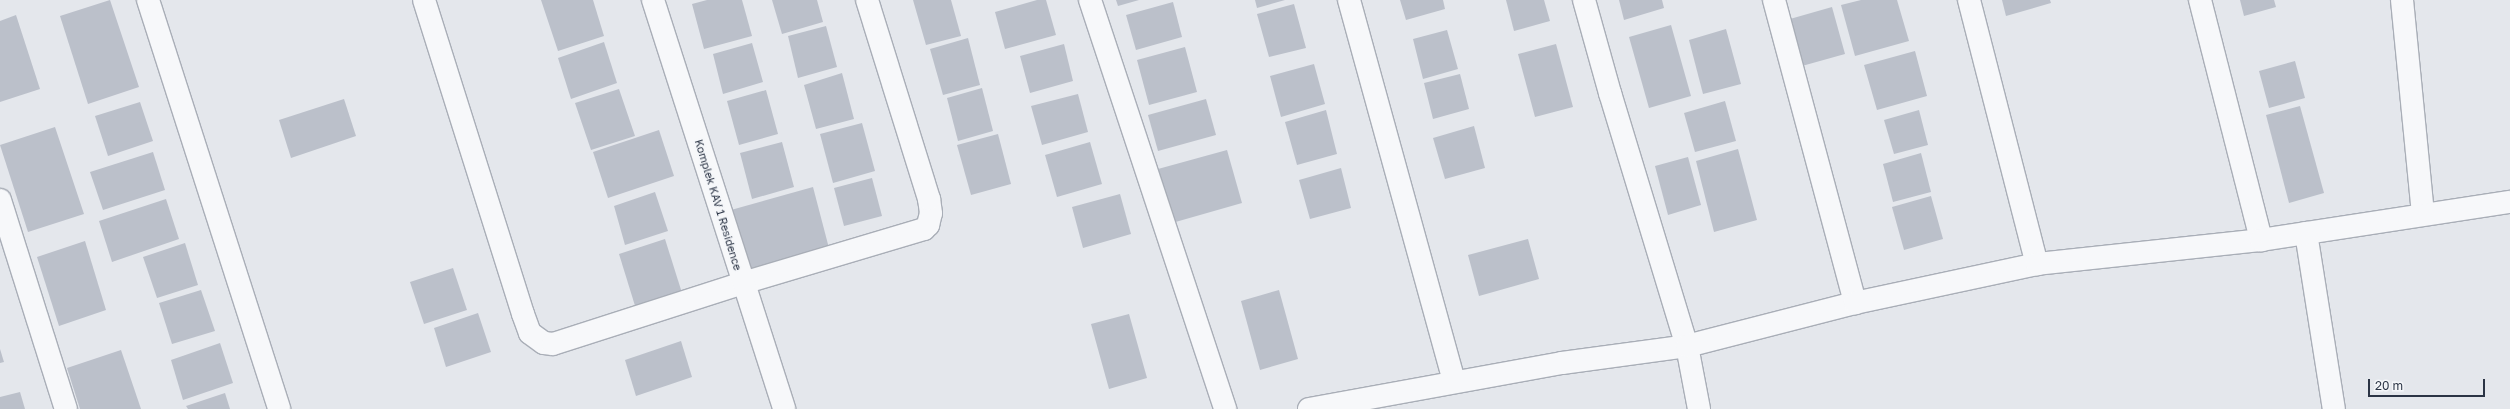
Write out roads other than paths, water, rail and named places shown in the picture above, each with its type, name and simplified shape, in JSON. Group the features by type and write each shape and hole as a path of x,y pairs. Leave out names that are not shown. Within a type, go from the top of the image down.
{"street":[{"path":"148,0 279,409"},
{"path":"424,0 530,333 536,338 553,344 742,283 924,229 931,220 929,199 867,0"},
{"name":"Komplek KAV 1 Residence","path":"654,0 742,283 784,409"},
{"path":"1090,0 1225,409"},
{"path":"1349,0 1454,382"},
{"path":"1584,0 1610,93 1687,346 1699,409"},
{"path":"1774,0 1855,303"},
{"path":"1969,0 2037,264"},
{"path":"2200,0 2261,240"},
{"path":"2402,0 2422,214"},
{"path":"0,200 66,409"},
{"path":"1309,409 1454,382 1687,346 1855,303 2037,264 2261,240 2422,214 2510,202"},
{"path":"2306,233 2334,409"}]}
